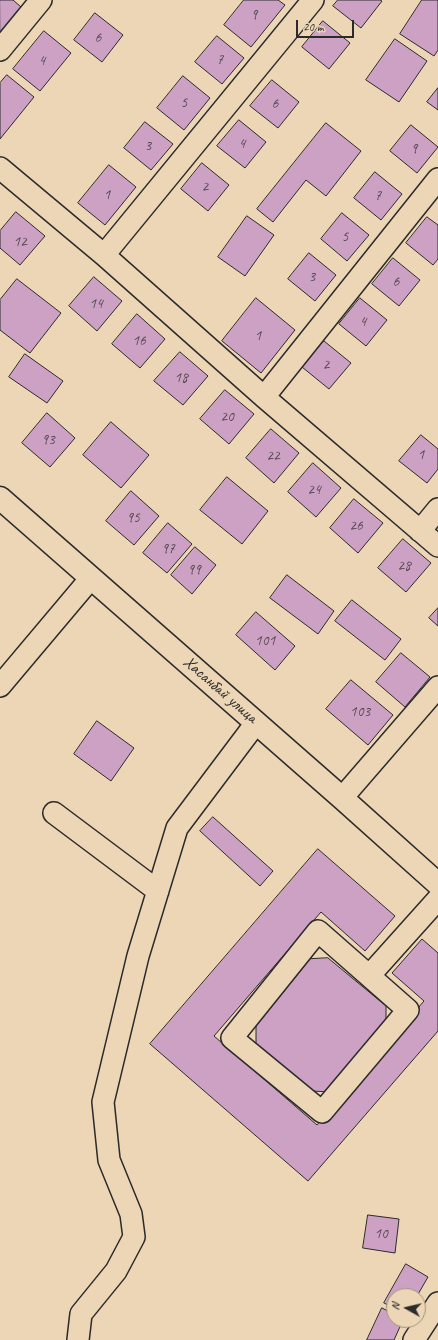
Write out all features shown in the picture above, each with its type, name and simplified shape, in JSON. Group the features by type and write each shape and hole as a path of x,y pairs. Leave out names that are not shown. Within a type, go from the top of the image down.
{"street":[{"path":"0,50 41,0"},
{"path":"104,255 313,0"},
{"path":"0,168 104,255 264,397 438,546"},
{"path":"264,397 438,179"},
{"name":"Хасанбай улица","path":"0,498 438,884"},
{"path":"420,531 438,509"},
{"path":"0,686 91,578"},
{"path":"342,798 438,687"},
{"path":"78,1340 81,1314 116,1271 134,1237 131,1214 109,1160 103,1102 138,956 177,828 256,723"},
{"path":"54,813 158,891"},
{"path":"369,976 438,899"},
{"path":"318,931 369,976 408,1010 322,1112 232,1038 318,931"},
{"path":"414,1340 438,1303"}],"building":[{"path":"0,0 13,0 21,7 0,33"},
{"path":"244,0 278,0 285,5 251,47 224,25"},
{"path":"338,0 382,1 361,28 333,6"},
{"path":"422,0 438,0 438,50 434,56 400,34"},
{"path":"95,13 123,35 102,62 74,40"},
{"path":"323,21 350,43 329,69 302,47"},
{"path":"44,31 71,53 40,91 13,69"},
{"path":"217,36 244,58 222,84 195,62"},
{"path":"395,39 427,61 399,102 366,80"},
{"path":"7,75 34,97 0,139 0,83"},
{"path":"183,76 210,98 184,130 157,108"},
{"path":"272,80 299,102 278,128 250,106"},
{"path":"438,88 438,110 427,102"},
{"path":"239,120 266,142 245,168 217,146"},
{"path":"145,122 173,144 151,170 124,148"},
{"path":"326,123 361,151 326,196 306,180 273,222 257,209"},
{"path":"411,125 438,147 417,173 390,151"},
{"path":"202,163 229,185 208,211 181,189"},
{"path":"109,165 136,187 105,225 78,203"},
{"path":"375,172 402,194 381,220 354,198"},
{"path":"16,212 45,236 20,265 0,248 0,231"},
{"path":"342,213 369,235 347,261 321,239"},
{"path":"247,216 274,235 245,276 218,257"},
{"path":"427,217 438,225 438,259 433,265 406,243"},
{"path":"309,253 336,275 315,301 288,279"},
{"path":"393,258 420,280 399,306 372,284"},
{"path":"94,277 122,301 97,331 69,306"},
{"path":"17,279 61,313 30,353 0,330 0,300"},
{"path":"256,298 295,330 261,373 222,341"},
{"path":"360,298 387,320 366,346 339,324"},
{"path":"137,314 165,339 140,368 112,344"},
{"path":"324,341 351,363 329,389 302,367"},
{"path":"180,352 208,376 183,405 154,381"},
{"path":"25,354 63,381 47,403 9,377"},
{"path":"225,390 254,414 229,444 200,419"},
{"path":"47,413 75,438 50,467 22,443"},
{"path":"111,422 149,455 121,488 83,455"},
{"path":"271,429 299,453 274,483 246,458"},
{"path":"421,435 438,449 438,469 427,483 399,461"},
{"path":"313,463 341,488 316,517 288,492"},
{"path":"227,477 268,511 242,544 200,510"},
{"path":"131,491 159,516 134,545 106,521"},
{"path":"354,499 383,523 358,553 330,528"},
{"path":"168,523 192,544 167,573 143,553"},
{"path":"403,539 431,563 406,592 378,568"},
{"path":"195,547 216,565 192,594 171,575"},
{"path":"287,575 334,611 318,634 270,598"},
{"path":"352,600 401,639 385,660 335,621"},
{"path":"438,608 438,626 429,618"},
{"path":"256,612 295,646 275,670 236,635"},
{"path":"401,653 430,677 405,707 376,682"},
{"path":"351,680 393,715 368,745 326,709"},
{"path":"97,721 134,748 111,781 74,754"},
{"path":"213,817 273,871 260,886 200,831"},
{"path":"318,849 395,916 365,951 321,912 214,1036 317,1125 424,1001 392,973 422,939 438,953 438,1031 308,1181 150,1044"},
{"path":"328,958 386,1006 386,1025 331,1092 312,1091 256,1047 256,1026 310,959"},
{"path":"368,1215 399,1219 395,1253 363,1248"},
{"path":"406,1264 428,1277 422,1288 392,1288"},
{"path":"382,1308 386,1310 386,1328 399,1328 394,1340 367,1340"}]}
